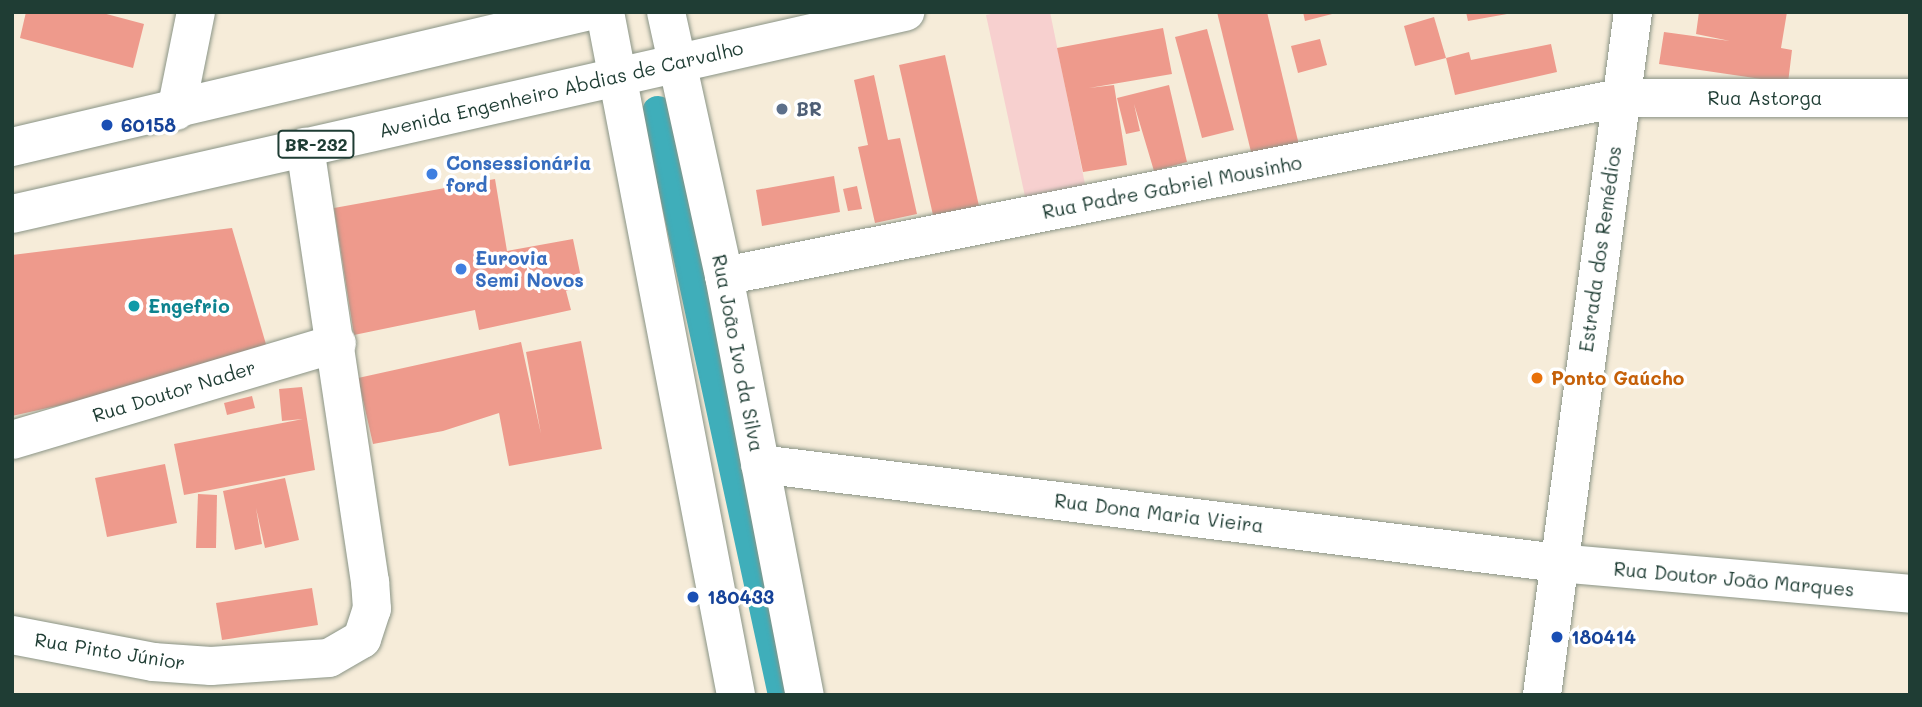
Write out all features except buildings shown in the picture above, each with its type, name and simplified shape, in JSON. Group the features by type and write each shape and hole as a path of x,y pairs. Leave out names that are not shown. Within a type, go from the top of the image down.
{"main road":[{"path":"176,111 196,12"},
{"path":"12,147 176,111 584,12"},
{"path":"605,12 736,695"},
{"name":"Rua João Ivo da Silva","path":"666,12 724,276 805,695"},
{"name":"Avenida Engenheiro Abdias de Carvalho","path":"12,214 676,61 905,12"},
{"name":"Estrada dos Remédios","path":"1542,695 1633,12"},
{"name":"Rua Astorga","path":"1620,98 1910,98"},
{"name":"Rua Padre Gabriel Mousinho","path":"724,276 1620,98"},
{"name":"Rua Pinto Júnior","path":"12,635 153,662 211,666 329,657 362,639 369,627 372,609 366,548 337,343 305,147"},
{"name":"Rua Doutor Nader","path":"12,440 337,343"},
{"name":"Rua Dona Maria Vieira","path":"760,464 1558,563"},
{"name":"Rua Doutor João Marques","path":"1558,563 1910,594"}],"shaded area":[{"path":"1001,12 1050,12 1086,189 1026,201 986,15"}],"waterway":[{"path":"658,112 784,695"}],"place":[{"name":"BR","path":"782,109"},
{"name":"60158","path":"107,125"},
{"name":"Consessionária ford","path":"432,174"},
{"name":"Eurovia Semi Novos","path":"461,269"},
{"name":"Engefrio","path":"134,306"},
{"name":"Ponto Gaúcho","path":"1537,378"},
{"name":"180433","path":"693,597"},
{"name":"180414","path":"1557,637"}]}
